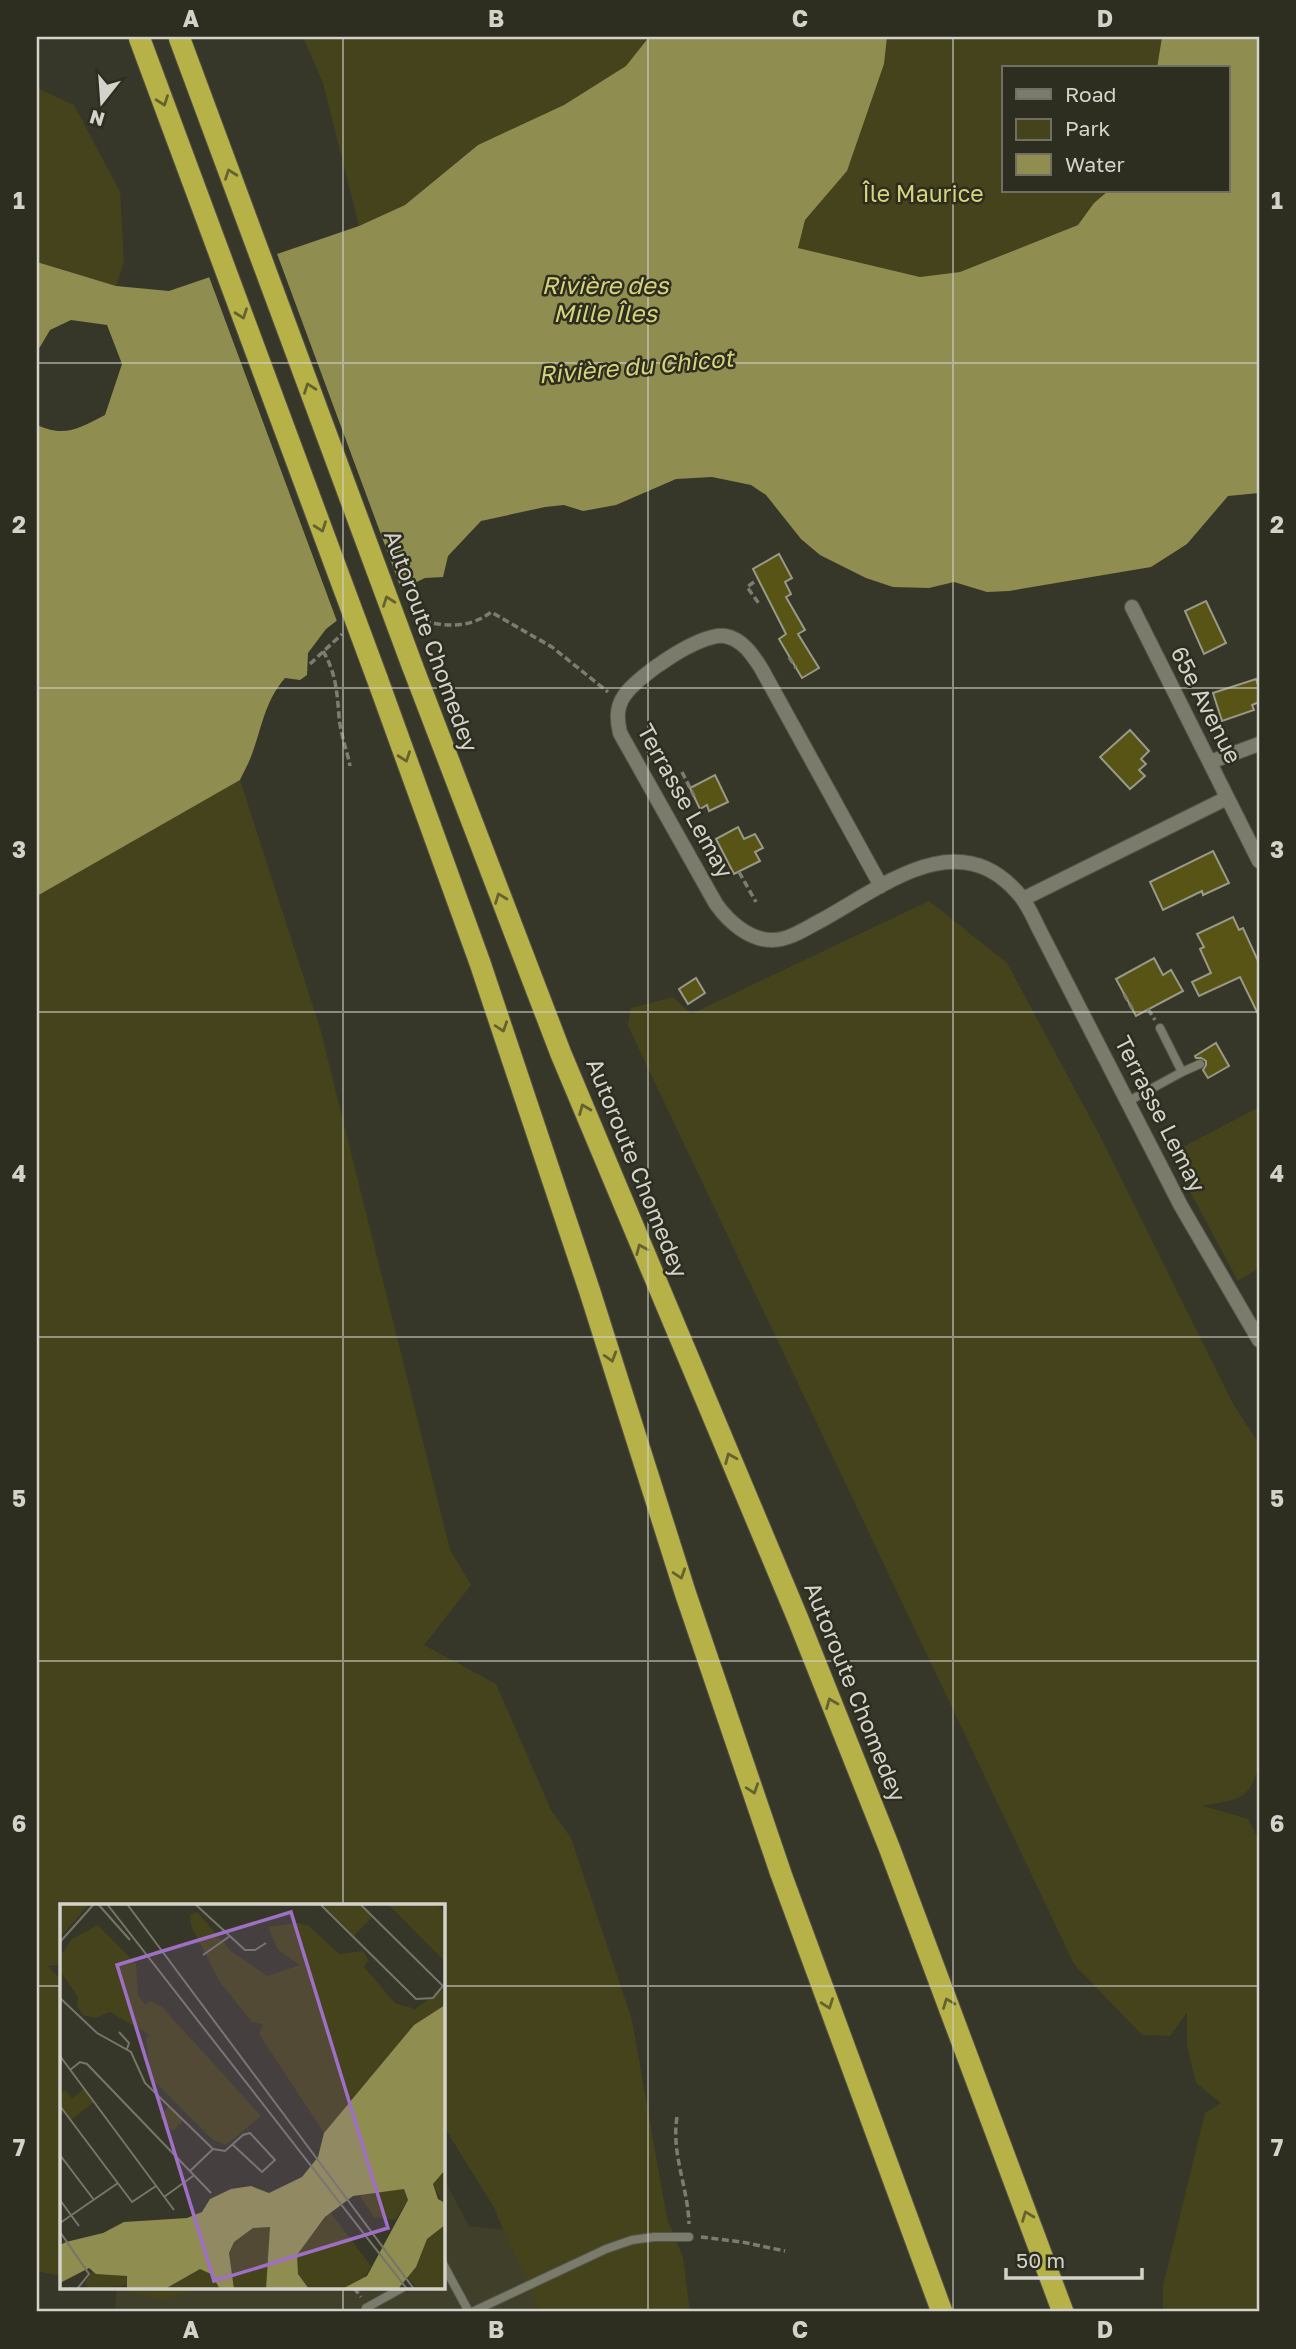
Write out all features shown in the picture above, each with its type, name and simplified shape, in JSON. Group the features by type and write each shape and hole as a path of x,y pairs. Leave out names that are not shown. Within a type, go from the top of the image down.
{"highway":[{"path":"139,37 480,963 590,1292 685,1592 781,1874 942,2312"},
{"name":"Autoroute Chomedey","path":"179,37 412,665 561,1054 798,1619 884,1836 1065,2312"}],"street":[{"name":"65e Avenue","path":"1132,607 1259,861"},
{"name":"Terrasse Lemay","path":"881,886 761,668 740,643 723,636 706,638 683,649 651,671 624,696 618,708 620,733 709,892 732,924 757,937 779,940 792,936 881,886 923,867 948,860 976,864 1012,886 1023,899 1206,1251 1259,1340"},
{"path":"1210,762 1259,744"},
{"path":"1023,899 1227,798"}],"lane":[{"path":"1160,1028 1182,1072"},
{"path":"1127,1102 1200,1064"},
{"path":"444,2267 470,2312 632,2240 689,2237"},
{"path":"366,2308 398,2290"}],"path":[{"path":"754,582 747,587 760,605"},
{"path":"491,612 552,647 609,694"},
{"path":"323,651 334,673 339,698 339,718 351,766"},
{"path":"789,657 796,668"},
{"path":"682,772 694,796"},
{"path":"739,872 756,902"},
{"path":"1124,994 1133,1010"},
{"path":"677,2117 676,2150 688,2206 689,2237 742,2242 785,2251"}],"shaded area":[{"path":"444,2179 469,2226 567,2237 625,2312 115,2312 117,2290 444,2290"}],"green space":[{"path":"303,37 649,37 626,66 564,105 478,145 405,205 359,226 323,83"},
{"name":"Île Maurice","path":"887,37 1162,37 1157,66 1002,66 1002,192 1107,192 1094,203 1078,225 960,272 920,277 798,248 805,220 847,171 884,64"},
{"path":"37,88 74,105 120,192 124,261 116,286 37,262"},
{"path":"240,780 320,1028 450,1550 471,1585 424,1645 496,1684 551,1810 571,1838 632,2020 667,2219 683,2257 690,2312 540,2312 493,2206 444,2127 444,1904 60,1904 60,1965 48,1966 60,1979 60,2276 37,2271 37,896"},
{"path":"929,901 1007,963 1100,1136 1232,1402 1259,1444 1259,1764 1251,1786 1240,1797 1203,1806 1248,1819 1259,1841 1259,2312 1163,2312 1163,2286 1205,2113 1221,2103 1196,2083 1187,2045 1187,2012 1170,2036 1142,2035 1074,1964 628,1026 631,1008 673,997 691,1014"},
{"path":"1259,1107 1259,1268 1238,1281 1170,1154"},
{"path":"120,2290 190,2290 164,2300"}],"water":[{"name":"Rivière des Mille Îles","path":"649,37 887,37 884,64 847,171 805,220 798,248 920,277 960,272 1078,225 1094,203 1107,192 1230,192 1230,66 1157,66 1162,37 1259,37 1259,493 1228,496 1187,544 1151,567 1009,591 987,592 954,582 929,588 893,587 866,578 820,555 801,539 766,495 751,485 712,477 676,479 616,505 583,511 564,505 545,507 481,521 448,556 443,577 425,578 339,619 326,629 308,653 307,675 300,680 285,678 278,687 240,780 37,896 37,425 56,431 72,430 105,415 122,364 107,325 71,320 50,330 37,350 37,262 116,286 169,291 359,226 405,205 478,145 564,105 626,66"}],"pier":[{"path":"276,251 403,594 338,624 208,274"}],"building":[{"path":"779,554 792,578 785,582 791,594 786,597 805,630 798,634 819,668 802,678 779,639 786,634 753,569"},
{"path":"1206,601 1226,643 1204,654 1185,611"},
{"path":"1256,679 1259,702 1252,705 1254,710 1222,721 1213,693"},
{"path":"1130,730 1149,751 1141,759 1146,764 1139,770 1145,776 1130,789 1100,757"},
{"path":"715,775 728,802 709,811 707,805 700,809 690,788"},
{"path":"738,827 744,839 755,834 763,848 755,852 760,861 734,874 716,839"},
{"path":"1213,851 1229,883 1203,895 1202,891 1163,910 1150,882"},
{"path":"1233,917 1239,930 1243,928 1259,963 1259,1016 1240,977 1199,996 1192,982 1211,973 1200,949 1204,947 1197,934"},
{"path":"1154,958 1163,975 1171,970 1183,991 1136,1016 1116,979"},
{"path":"696,978 705,993 688,1004 679,989"},
{"path":"1216,1043 1229,1066 1208,1078 1203,1070 1206,1061 1195,1056"}],"water label":[{"name":"Rivière du Chicot","path":"636,367"}]}
